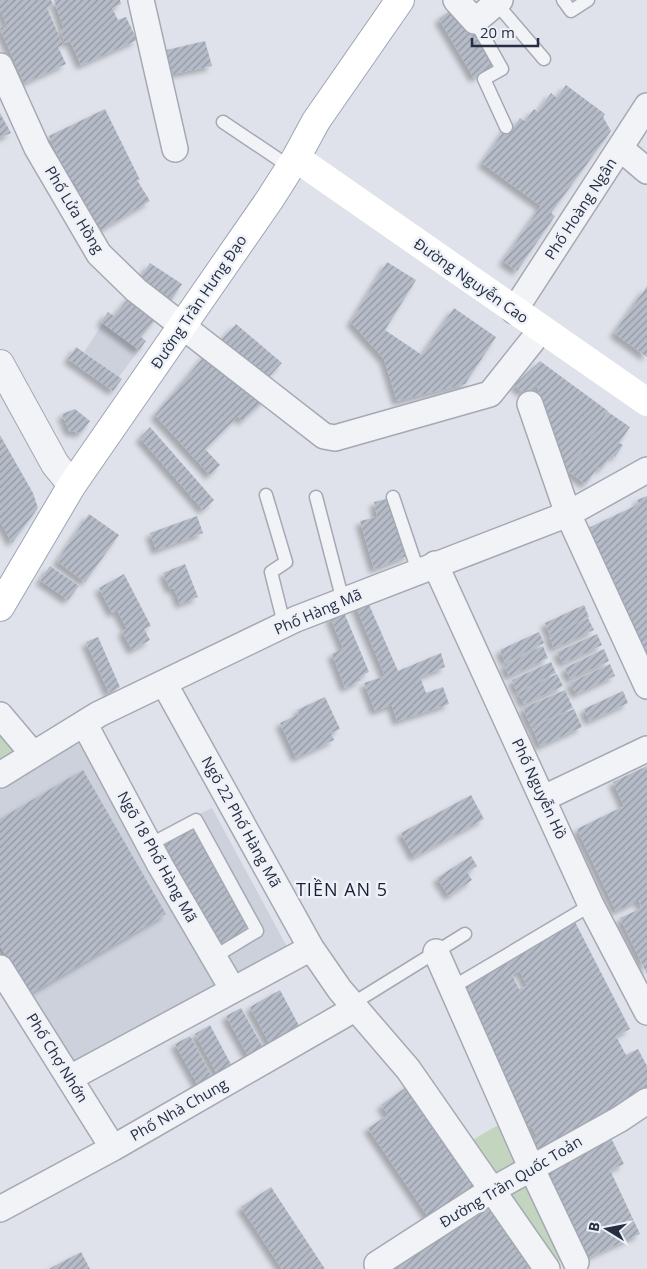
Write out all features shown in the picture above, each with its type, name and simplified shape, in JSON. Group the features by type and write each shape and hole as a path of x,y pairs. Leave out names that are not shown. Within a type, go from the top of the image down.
{"main road":[{"name":"Đường Trần Hưng Đạo","path":"3,594 72,485 293,162 316,121 400,0"},
{"name":"Đường Nguyễn Cao","path":"293,162 647,402"}],"street":[{"path":"141,0 175,149"},
{"path":"456,0 475,21 498,2"},
{"name":"Phố Lửa Hồng","path":"0,66 37,148 89,240 118,274 324,436 335,438 490,394 541,330"},
{"name":"Phố Hoàng Ngân","path":"514,311 647,106"},
{"path":"620,148 647,170"},
{"path":"0,364 55,464 72,485"},
{"path":"530,404 568,514 647,686"},
{"name":"Phố Hàng Mã","path":"0,775 84,723 284,624 568,514 647,470"},
{"name":"Phố Nguyễn Hồ","path":"427,568 544,798 592,905 647,1012"},
{"name":"Ngõ 22 Phố Hàng Mã","path":"164,683 311,948 340,990 408,1069 547,1269"},
{"path":"0,715 33,754"},
{"name":"Ngõ 18 Phố Hàng Mã","path":"84,723 149,845 233,990"},
{"path":"544,798 647,749"},
{"path":"70,1078 311,948"},
{"path":"436,952 531,1167 572,1266"},
{"name":"Phố Chợ Nhớn","path":"0,968 113,1148"},
{"name":"Phố Nhà Chung","path":"3,1203 113,1148 354,1006"},
{"name":"Đường Trần Quốc Toản","path":"377,1264 491,1191 620,1119 647,1101"}],"lane":[{"path":"562,0 572,11 588,0"},
{"path":"498,2 544,59"},
{"path":"475,21 502,69 484,80 506,127"},
{"path":"222,122 293,162"},
{"path":"266,495 286,562 271,572 284,624"},
{"path":"316,497 343,601"},
{"path":"393,497 427,568"},
{"path":"149,845 196,820 257,931 214,957"},
{"path":"452,987 592,905"},
{"path":"354,1006 465,934"}],"shaded area":[{"path":"103,323 139,350 119,377 84,352"},
{"path":"93,728 149,838 212,808 293,958 80,1077 0,951 0,778"}],"green space":[{"path":"0,719 19,752 0,765"},
{"path":"505,1121 524,1163 488,1183 464,1145"},
{"path":"531,1180 568,1255 550,1269 501,1198"}],"building":[{"path":"0,0 51,0 53,5 47,8 63,45 58,47 66,64 24,83 0,29 6,24 0,9"},
{"path":"54,0 120,0 121,4 112,8 118,20 126,17 137,40 81,65 70,41 65,43 60,31 64,29"},
{"path":"452,9 477,29 496,65 474,78 439,19"},
{"path":"205,41 212,66 163,76 158,52"},
{"path":"566,85 605,114 603,117 611,131 551,213 555,216 517,271 503,261 541,206 482,163 509,123 514,127 520,118 525,121 534,109 538,112 551,93 557,98"},
{"path":"105,109 140,180 137,180 150,201 99,231 77,194 80,192 75,182 72,184 49,136"},
{"path":"0,113 11,133 0,138"},
{"path":"387,262 416,280 385,330 422,355 454,308 496,337 465,384 397,401 384,359 351,322"},
{"path":"150,263 182,284 169,304 137,283"},
{"path":"647,286 647,357 614,333"},
{"path":"132,294 158,316 141,337 146,341 139,350 101,322 108,312 114,316"},
{"path":"236,324 282,363 263,383 216,345"},
{"path":"76,347 122,379 113,391 68,359"},
{"path":"211,348 270,395 242,421 238,416 205,449 220,465 210,475 155,415"},
{"path":"540,361 608,411 562,481 537,385 522,392 514,385"},
{"path":"75,409 90,421 81,433 69,431 62,414"},
{"path":"608,412 630,427 619,443 623,445 615,457 612,455 601,469 598,467 586,484 569,472"},
{"path":"150,427 214,500 203,510 140,438"},
{"path":"0,435 33,493 38,508 12,543 0,521"},
{"path":"647,496 647,667 584,530 639,504 637,500"},
{"path":"391,498 409,555 374,569 360,521 377,517 374,502"},
{"path":"89,514 119,535 85,582 57,561"},
{"path":"197,516 203,533 156,550 150,533"},
{"path":"185,564 198,597 180,604 174,588 170,589 163,573"},
{"path":"50,566 79,586 68,600 40,580"},
{"path":"124,574 151,626 144,629 150,640 132,650 122,631 127,629 117,610 112,613 99,588"},
{"path":"367,600 398,671 441,653 445,667 420,677 426,693 443,687 449,704 397,721 392,705 375,711 364,683 385,676 355,605"},
{"path":"584,605 589,617 550,635 545,623"},
{"path":"343,610 369,672 359,677 361,680 345,688 332,654 343,648 330,617"},
{"path":"588,618 594,630 554,648 549,636"},
{"path":"539,632 544,643 505,662 500,650"},
{"path":"597,634 602,645 563,663 557,652"},
{"path":"98,637 120,687 109,693 86,642"},
{"path":"543,646 548,658 509,676 504,665"},
{"path":"604,649 609,661 570,679 565,668"},
{"path":"551,662 556,673 517,692 512,680"},
{"path":"610,664 615,676 576,694 570,683"},
{"path":"557,674 563,686 524,704 518,693"},
{"path":"565,690 573,708 531,727 523,708"},
{"path":"623,691 628,703 589,721 584,709"},
{"path":"325,697 340,729 331,733 334,740 296,758 280,723 299,714 297,710"},
{"path":"574,709 582,727 540,746 532,727"},
{"path":"647,766 647,974 620,918 642,908 639,900 616,911 577,829 624,806 613,782"},
{"path":"83,770 166,914 28,995 0,946 0,819"},
{"path":"471,795 484,819 414,857 401,833"},
{"path":"195,827 253,928 214,951 156,849"},
{"path":"471,856 477,866 467,872 472,880 449,896 437,878"},
{"path":"574,920 630,1029 616,1036 626,1055 638,1049 647,1066 647,1096 537,1153 531,1141 538,1138 532,1127 525,1130 474,1022 480,1019 476,1010 468,1014 455,988","holes":["520,971 527,986 519,989 512,975"]},
{"path":"280,990 304,1035 274,1052 250,1007"},
{"path":"241,1008 266,1053 251,1061 226,1016"},
{"path":"210,1025 234,1070 220,1079 195,1034"},
{"path":"190,1036 214,1081 200,1089 175,1044"},
{"path":"415,1081 484,1189 433,1224 368,1128 388,1115 381,1105"},
{"path":"609,1134 624,1164 610,1170 640,1234 578,1262 552,1199 560,1196 554,1184 544,1189 536,1171"},
{"path":"271,1187 325,1269 282,1269 241,1207"},
{"path":"489,1194 543,1269 378,1269"},
{"path":"81,1252 90,1269 49,1269"}],"district":[{"name":"TIỀN AN 5","path":"342,890"}]}
